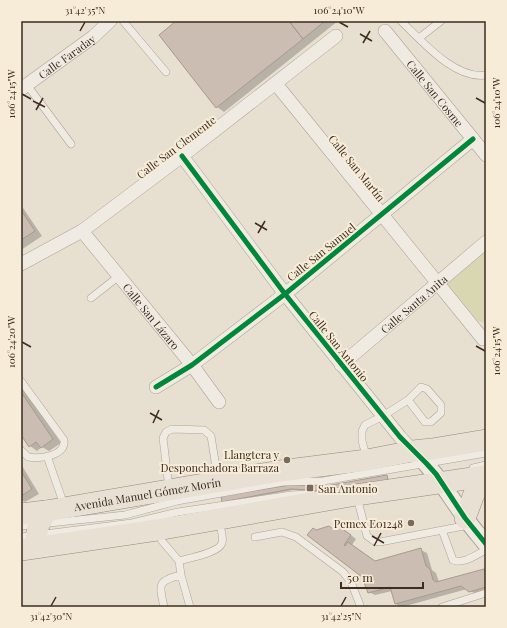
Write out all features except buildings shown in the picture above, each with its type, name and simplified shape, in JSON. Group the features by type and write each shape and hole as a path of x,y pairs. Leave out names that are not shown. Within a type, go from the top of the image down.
{"main road":[{"name":"Avenida Manuel Gómez Morín","path":"431,470 432,449 486,440"},
{"name":"Avenida Manuel Gómez Morín","path":"36,530 170,490 280,471 367,460 431,470 486,476"},
{"name":"Avenida Manuel Gómez Morín","path":"21,514 36,530 158,530 356,495 431,470"},
{"path":"468,522 474,494 486,480"}],"street":[{"name":"Calle Faraday","path":"24,87 93,37 110,21"},
{"name":"Calle San Cosme","path":"385,31 486,155"},
{"name":"Calle San Clemente","path":"21,264 82,231 276,84 336,36"},
{"name":"Calle San Martín","path":"276,84 483,339"},
{"name":"Calle San Samuel","path":"156,387 192,365 285,294 473,139"},
{"name":"Calle San Antonio","path":"182,156 285,294 383,416 431,470 468,522 486,544"},
{"name":"Calle San Lázaro","path":"82,231 192,365 219,402"},
{"name":"Calle Santa Anita","path":"341,365 486,242"}],"lane":[{"path":"123,21 166,72"},
{"path":"402,21 440,56 461,71 479,76 486,75"},
{"path":"419,38 441,21"},
{"path":"24,87 71,144"},
{"path":"91,298 119,276"},
{"path":"21,381 64,440 64,445 61,450 47,456 28,457 21,450"},
{"path":"367,460 362,441 362,431 365,425 383,416 408,400 421,387 427,389 441,406 441,413 431,422 425,422 408,400"},
{"path":"170,490 163,438 166,432 172,429 200,430 209,433 211,436 218,482"},
{"path":"36,530 125,515 177,501 283,482 323,481 431,470 486,453"},
{"path":"36,530 47,456"},
{"path":"465,469 486,465"},
{"path":"36,530 132,523 178,512 291,495 321,493 387,483"},
{"path":"356,495 367,536 374,541 380,542 442,530 468,522"},
{"path":"179,561 215,550 220,547 223,541 219,519"},
{"path":"158,530 162,541 179,561 181,575 190,607"},
{"path":"442,530 453,560 461,562 486,550"},
{"path":"255,537 282,532 296,537 343,572 350,582 358,606"},
{"path":"164,607 160,589 161,585 166,579 181,575"},
{"path":"444,607 483,594"}],"shaded area":[{"path":"486,251 486,323 478,321 447,284"}],"cycle path":[{"path":"156,387 192,365 285,294 473,139"},
{"path":"182,156 285,294 400,437 436,474 465,518 486,544"}],"place":[{"name":"Llangtera y Desponchadora Barraza","path":"287,460"},
{"name":"San Antonio","path":"310,488"},
{"name":"Pemex E01248","path":"411,523"}]}
